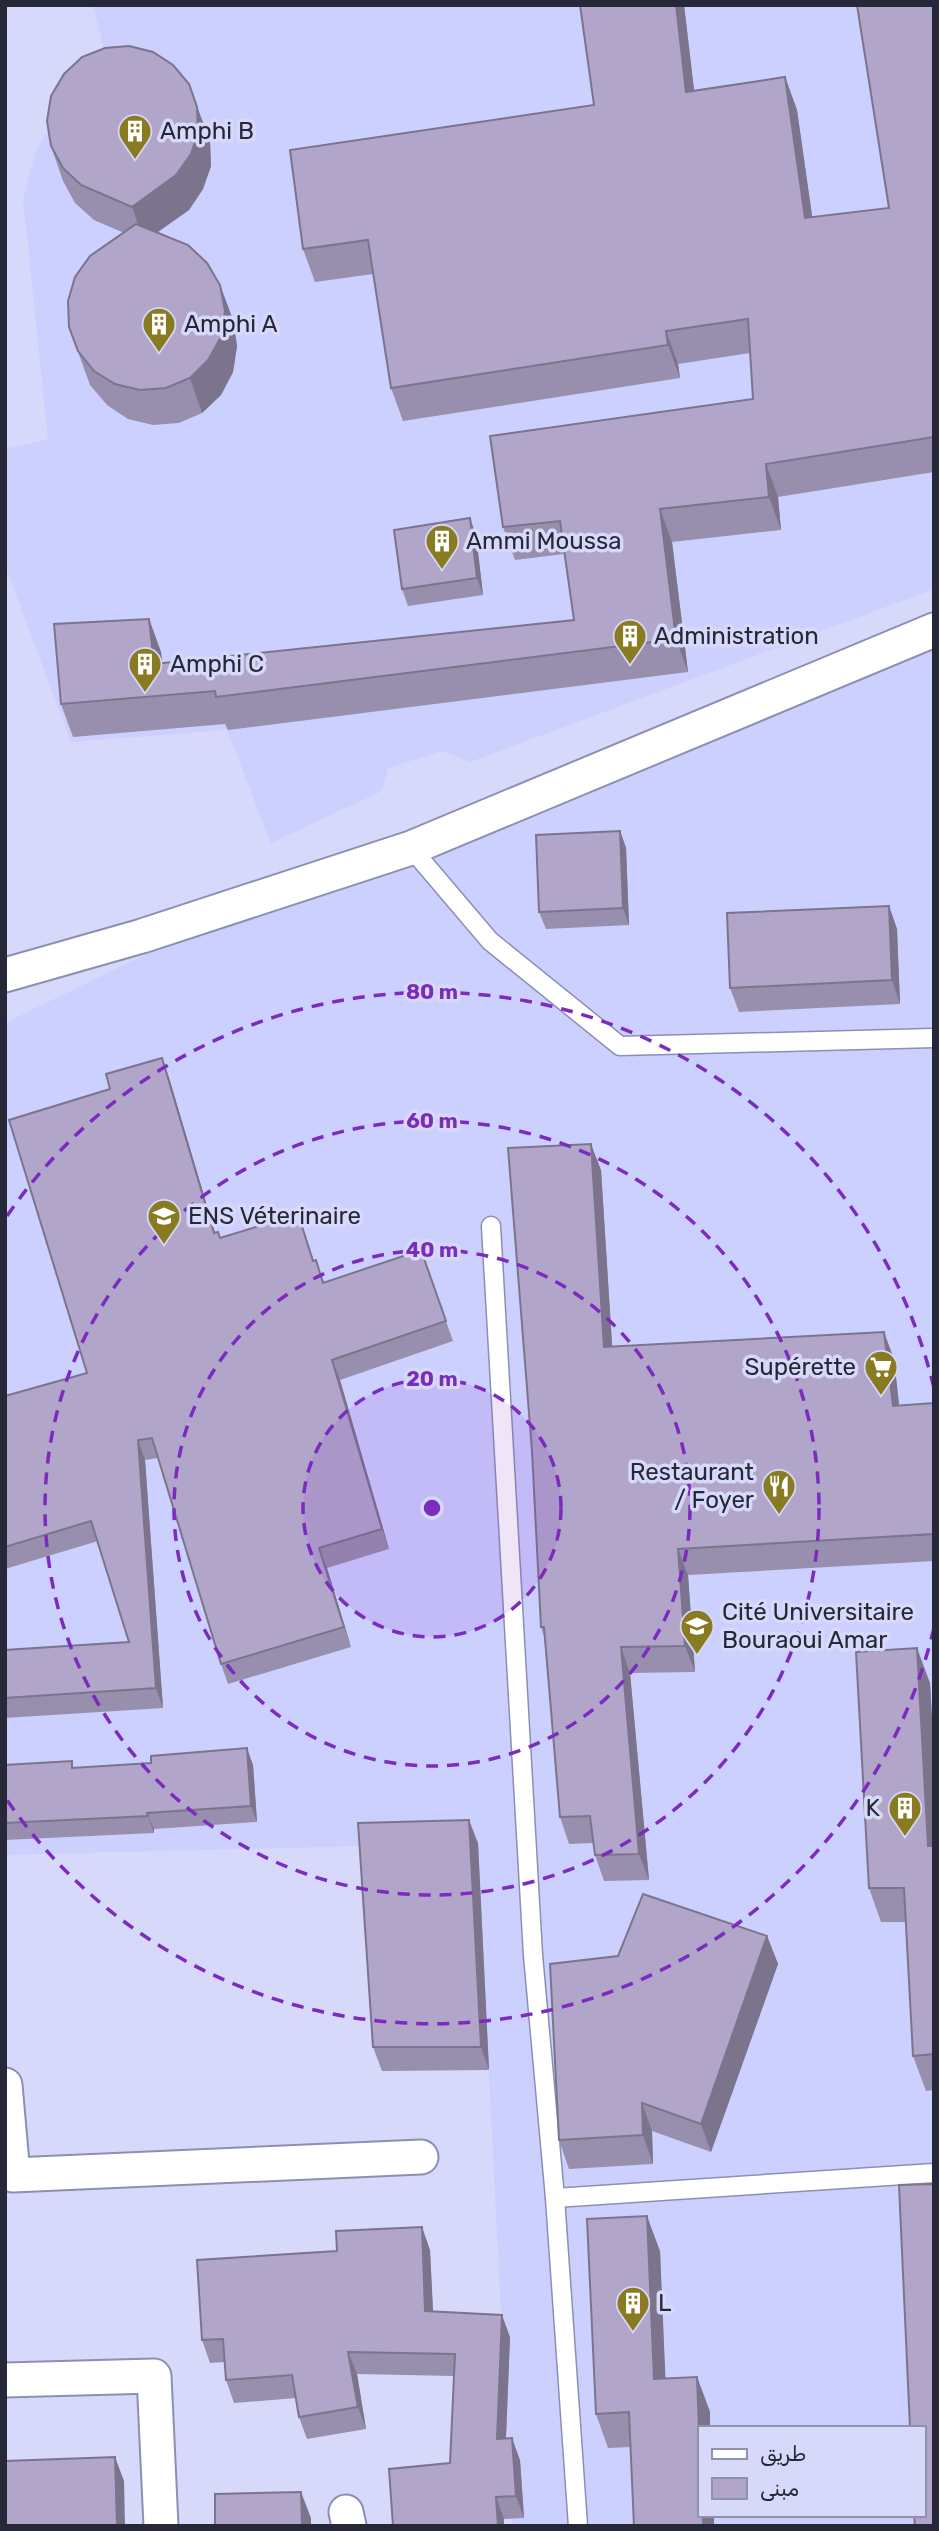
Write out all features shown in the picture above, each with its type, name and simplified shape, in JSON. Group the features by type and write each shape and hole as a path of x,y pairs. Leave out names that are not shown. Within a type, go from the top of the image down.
{"street":[{"path":"5,975 142,936 411,848 934,630"},
{"path":"5,2085 13,2175 421,2157"},
{"path":"5,2380 154,2376 161,2526"}],"lane":[{"path":"411,848 490,941 620,1046 934,1038"},
{"path":"491,1226 533,1955 555,2198 578,2526"},
{"path":"555,2198 934,2172"}],"shaded area":[{"path":"93,5 934,5 934,589 470,762 442,751 388,768 382,791 271,843 227,730 71,742 5,565 5,449 48,439 23,199 36,151 64,102 109,71"},
{"name":"Cité Universitaire Bouraoui Amar","path":"934,644 934,2526 512,2526 477,1843 5,1855 5,1023 163,946"}],"building":[{"path":"580,5 676,5 686,92 785,77 805,218 889,208 857,5 934,5 934,437 766,464 769,497 660,509 676,639 216,697 215,691 61,704 54,624 149,619 154,664 574,620 560,521 503,527 490,436 753,399 748,319 666,331 668,345 391,388 368,240 303,249 290,150 594,105"},
{"name":"Amphi B","path":"129,46 153,52 173,65 189,84 197,107 198,132 191,154 176,175 132,207 81,185 63,168 51,146 47,121 51,96 64,74 82,57 105,48"},
{"name":"Amphi A","path":"136,224 188,245 207,263 220,285 225,311 221,337 208,360 190,378 166,388 140,390 115,384 94,371 78,351 69,327 68,301 75,277 90,256"},
{"name":"Ammi Moussa","path":"470,518 477,578 402,589 394,530"},
{"path":"620,831 623,908 539,912 536,835"},
{"path":"889,906 892,980 730,988 727,913"},
{"path":"162,1058 214,1233 218,1232 220,1238 298,1214 323,1283 421,1250 446,1321 332,1360 382,1529 319,1548 344,1627 221,1664 152,1438 138,1440 156,1688 5,1698 5,1650 129,1642 91,1521 5,1547 5,1396 87,1373 9,1120 110,1089 106,1074"},
{"path":"591,1144 604,1347 884,1332 893,1406 934,1403 934,1534 678,1549 685,1646 621,1647 639,1854 595,1855 590,1816 560,1817 544,1627 541,1627 532,1451 508,1148"},
{"name":"K","path":"917,1648 928,1846 934,1846 934,2054 913,2056 904,1888 869,1888 856,1652"},
{"path":"247,1748 251,1806 147,1813 148,1816 5,1823 5,1765 72,1761 72,1768 151,1763 151,1756"},
{"path":"469,1820 481,2047 373,2047 358,1823"},
{"path":"643,1894 767,1936 701,2124 642,2103 643,2135 559,2140 550,1964 618,1956"},
{"path":"934,2184 934,2526 915,2526 914,2517 925,2517 925,2426 910,2426 899,2185"},
{"name":"L","path":"647,2216 654,2379 697,2377 698,2517 703,2517 703,2526 634,2526 629,2412 596,2414 587,2219"},
{"path":"422,2227 425,2311 502,2315 497,2439 512,2438 516,2496 496,2497 498,2526 393,2526 389,2469 450,2463 455,2354 348,2352 358,2407 299,2417 292,2375 226,2380 223,2339 202,2340 197,2260 337,2251 336,2231"},
{"path":"115,2457 117,2526 5,2526 5,2461"},
{"path":"301,2492 302,2526 215,2526 215,2494"}],"place":[{"name":"Amphi B","path":"135,161"},
{"name":"Amphi A","path":"159,354"},
{"name":"Ammi Moussa","path":"442,571"},
{"name":"Administration","path":"630,666"},
{"name":"Amphi C","path":"145,694"},
{"name":"ENS Véterinaire","path":"164,1246"},
{"name":"Supérette","path":"881,1397"},
{"name":"Restaurant / Foyer","path":"779,1516"},
{"name":"Cité Universitaire Bouraoui Amar","path":"697,1656"},
{"name":"K","path":"905,1838"},
{"name":"L","path":"633,2333"}]}
